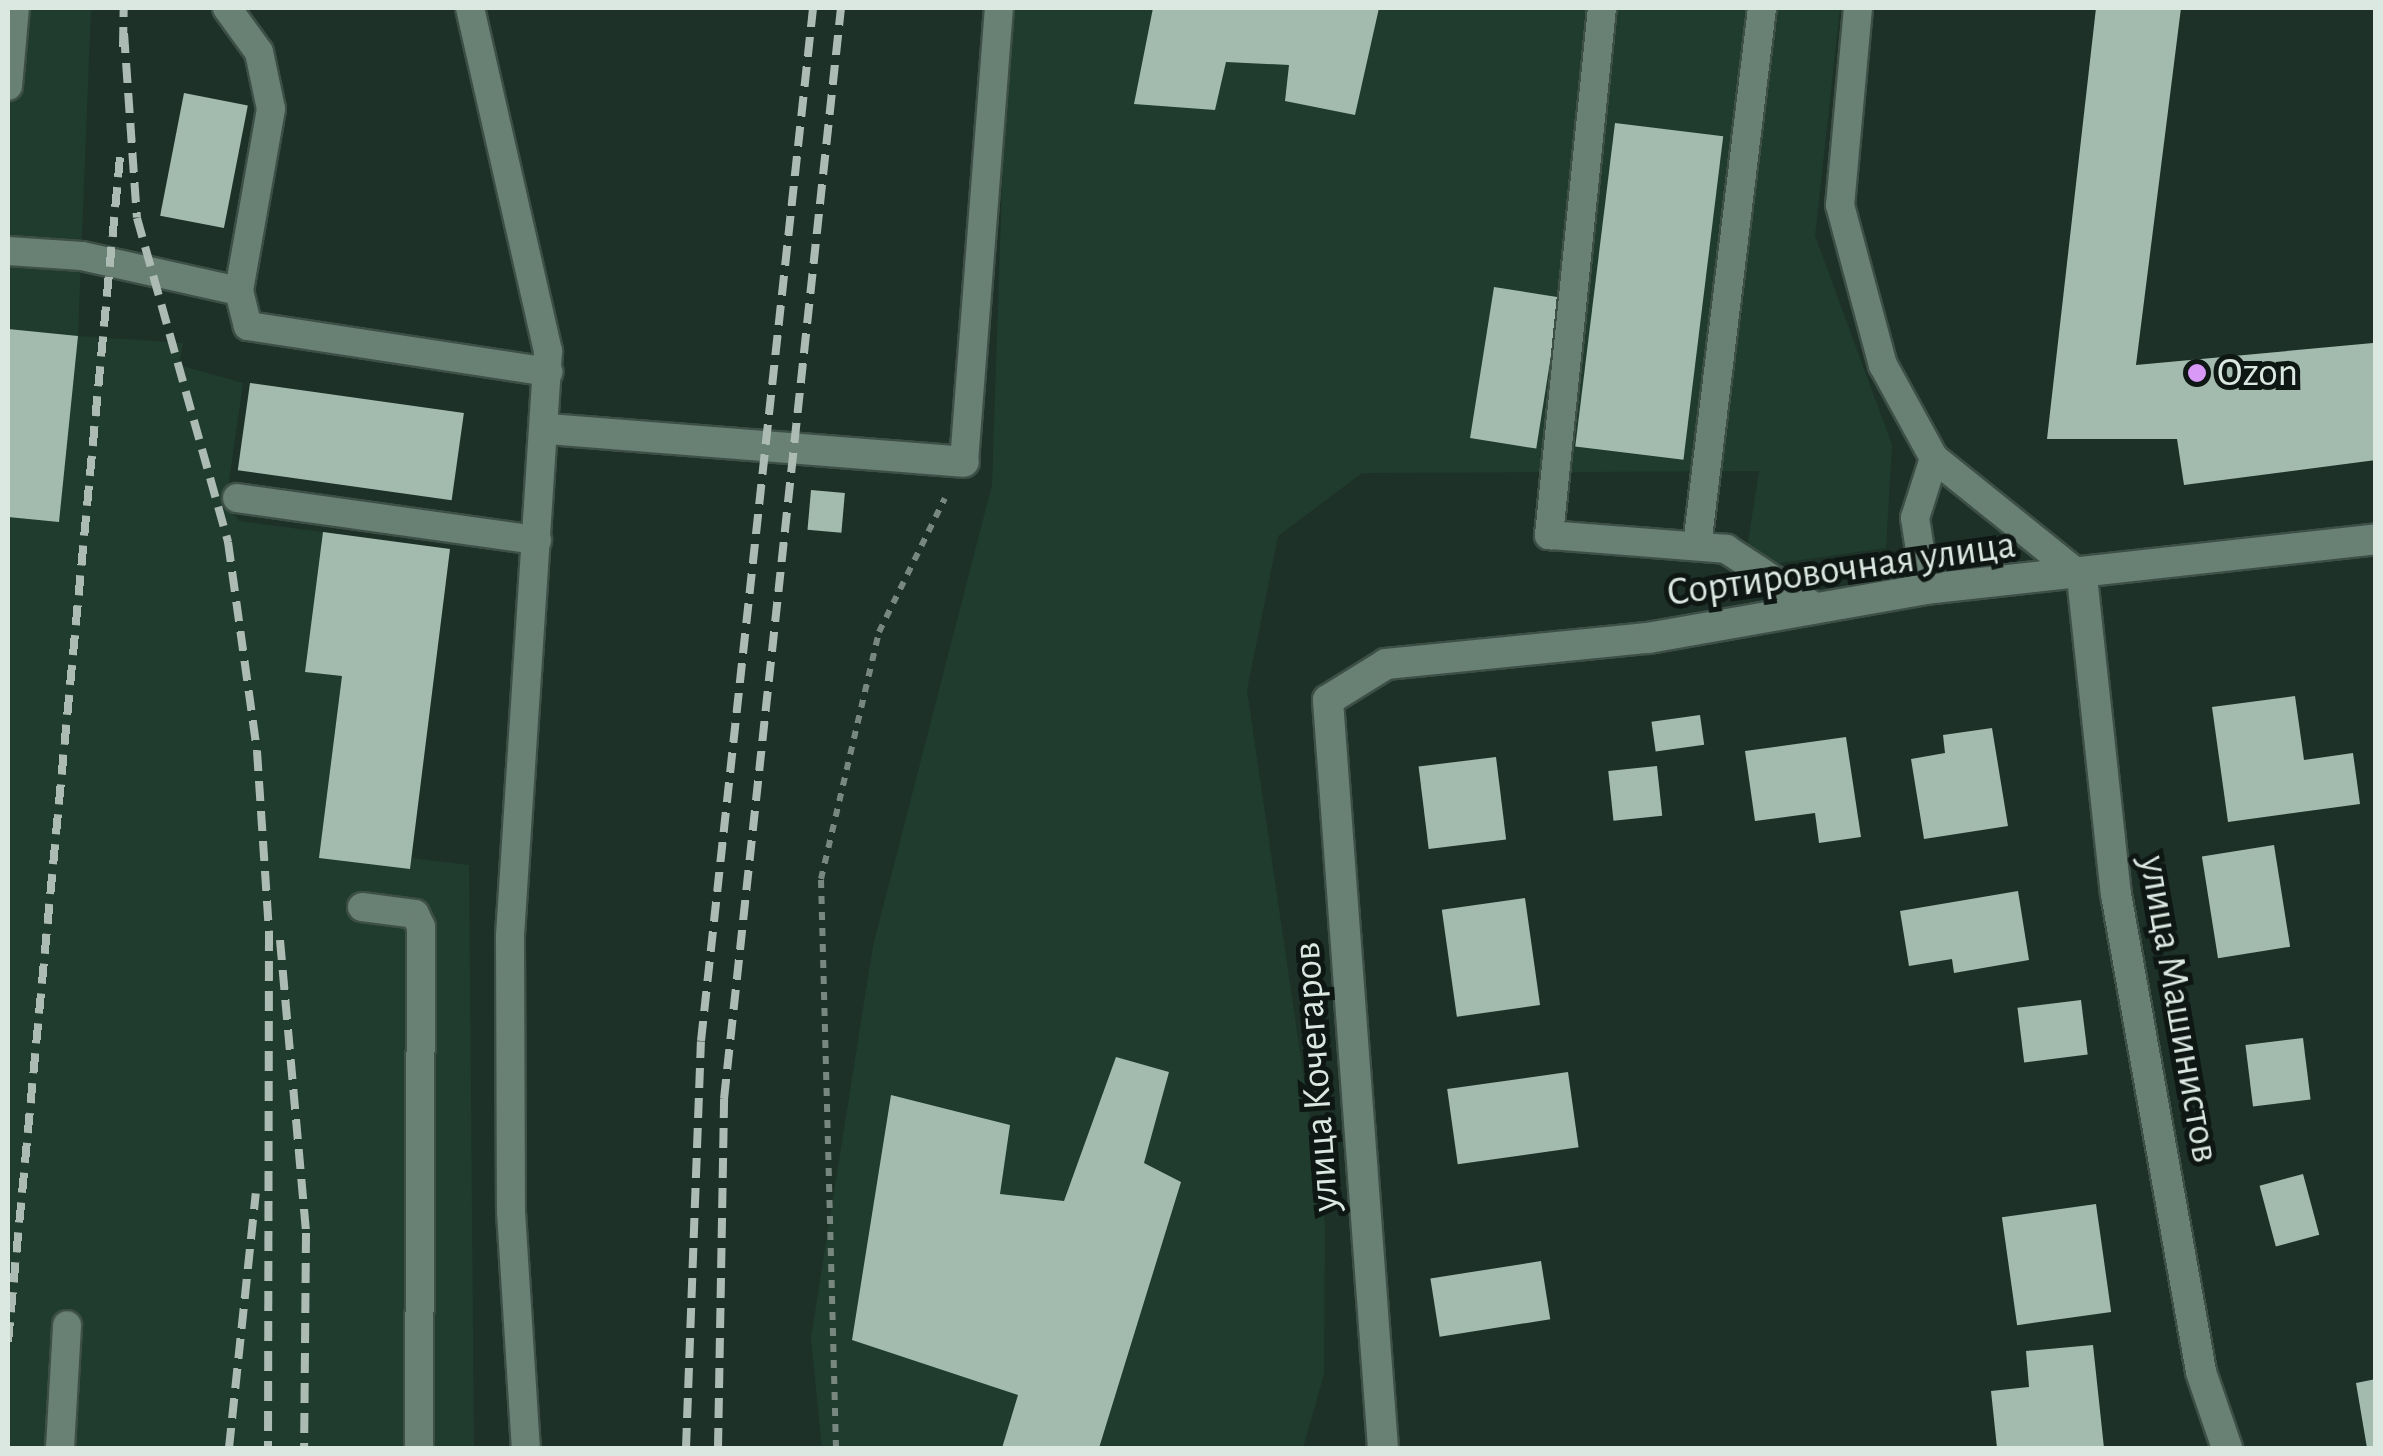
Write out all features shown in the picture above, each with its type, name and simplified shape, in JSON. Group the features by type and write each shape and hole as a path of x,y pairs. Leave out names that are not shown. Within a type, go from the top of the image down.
{"street":[{"path":"547,429 964,462"},
{"name":"Сортировочная улица","path":"1328,700 1386,664 1648,638 1926,589 2082,577 2376,539"},
{"name":"улица Машинистов","path":"2082,577 2116,894 2201,1372 2226,1448"},
{"name":"улица Кочегаров","path":"1328,700 1384,1448"}],"lane":[{"path":"8,86 15,8"},
{"path":"228,8 259,52 271,109 238,291 248,326 271,336 548,372"},
{"path":"470,8 548,372 510,936 511,1212 526,1448"},
{"path":"964,462 999,8"},
{"path":"1602,8 1549,535 1726,549 1816,608"},
{"path":"1697,546 1762,8"},
{"path":"1858,8 1840,205 1882,364 1934,458 2082,577"},
{"path":"8,251 82,256 238,291"},
{"path":"1926,589 1914,518 1934,458"},
{"path":"237,498 537,540"},
{"path":"362,907 415,914 420,927 420,1448"},
{"path":"60,1448 67,1325"}],"path":[{"path":"836,1448 821,879 878,632 964,462"}],"shaded area":[{"path":"8,8 91,8 78,336 183,343 179,365 243,383 226,502 239,521 450,549 411,858 469,865 474,1448 8,1448"},
{"path":"1008,8 1840,8 1815,236 1892,445 1886,548 1744,568 1759,471 1362,473 1278,536 1247,690 1325,1224 1324,1374 1303,1448 822,1448 811,1338 873,946 992,485"}],"building":[{"path":"1153,8 1379,8 1355,115 1285,101 1289,65 1226,62 1215,110 1134,104"},
{"path":"2096,8 2181,8 2136,365 2373,343 2376,460 2184,485 2177,439 2047,439"},
{"path":"184,93 248,105 224,228 160,216"},
{"path":"1615,123 1723,136 1683,460 1575,447"},
{"path":"1494,287 1560,297 1536,449 1470,438"},
{"path":"8,329 78,336 59,522 8,517"},
{"path":"250,383 464,413 452,500 238,470"},
{"path":"811,490 845,493 841,533 808,530"},
{"path":"323,532 450,549 410,869 319,858 342,676 305,672"},
{"path":"2295,696 2304,760 2353,753 2360,804 2228,822 2212,707"},
{"path":"1700,715 1704,745 1656,752 1651,722"},
{"path":"1992,728 2008,826 1924,839 1911,759 1945,753 1943,735"},
{"path":"1846,737 1861,837 1819,843 1815,813 1755,821 1745,751"},
{"path":"1496,757 1506,839 1429,849 1419,767"},
{"path":"1657,766 1662,816 1613,821 1608,771"},
{"path":"2274,845 2290,947 2218,958 2202,856"},
{"path":"2018,891 2029,960 1954,973 1952,959 1909,966 1900,911"},
{"path":"1525,898 1540,1005 1457,1017 1442,910"},
{"path":"2081,1000 2088,1055 2024,1062 2017,1008"},
{"path":"2303,1038 2311,1100 2253,1107 2245,1045"},
{"path":"1116,1057 1169,1072 1144,1163 1181,1182 1099,1448 1002,1448 1018,1395 852,1340 891,1095 1010,1125 1000,1194 1064,1201"},
{"path":"1568,1072 1579,1147 1458,1164 1447,1089"},
{"path":"2303,1174 2319,1235 2276,1247 2260,1186"},
{"path":"2096,1204 2111,1312 2017,1325 2002,1217"},
{"path":"1541,1261 1550,1319 1440,1337 1430,1279"},
{"path":"2093,1345 2104,1448 1997,1448 1991,1391 2029,1387 2026,1351"},
{"path":"2376,1379 2376,1448 2367,1448 2356,1383"}],"railway":[{"path":"123,47 124,8"},
{"path":"686,1448 701,1041 813,8"},
{"path":"718,1448 724,1099 841,8"},
{"path":"124,33 137,218 228,542 257,751 269,931 268,1448"},
{"path":"8,1342 120,157"},
{"path":"280,940 306,1233 304,1448"},
{"path":"229,1448 256,1193"}],"place":[{"name":"Ozon","path":"2197,373"}]}
